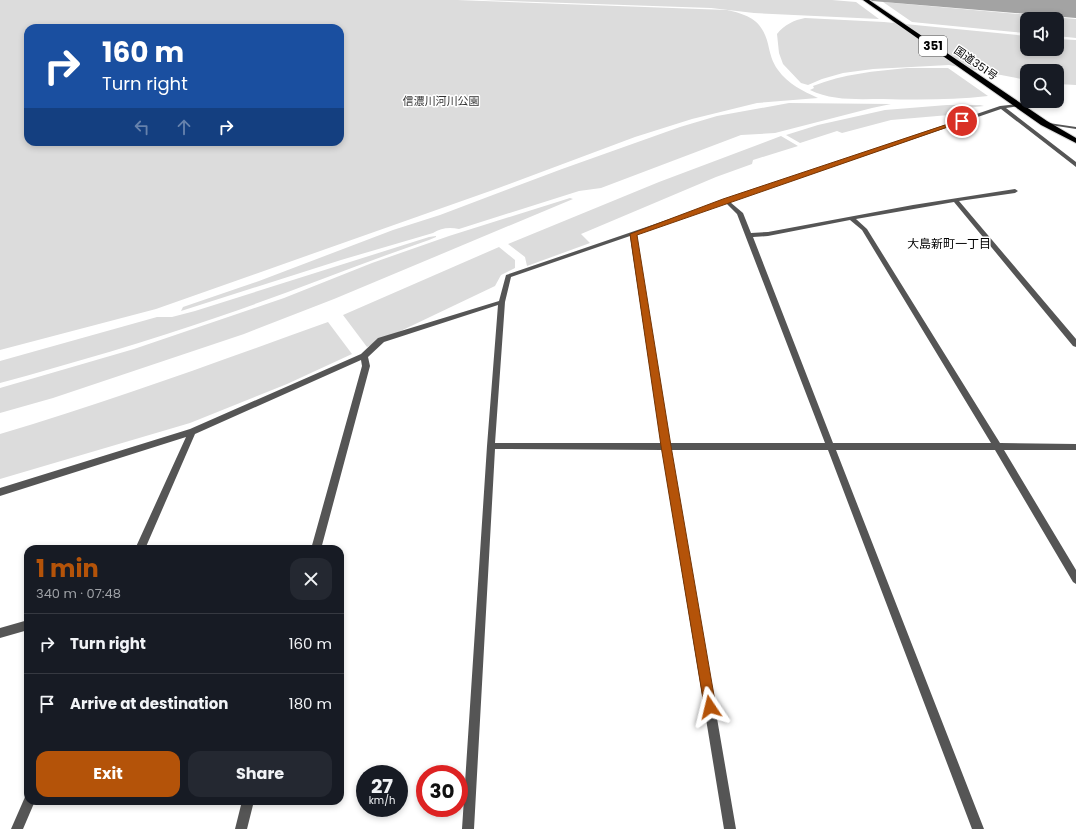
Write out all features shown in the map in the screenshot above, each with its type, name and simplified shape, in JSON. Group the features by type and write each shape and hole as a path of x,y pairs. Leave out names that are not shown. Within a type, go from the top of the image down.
{"highway":[{"name":"国道351号","path":"866,0 1044,123 1076,141"}],"street":[{"path":"468,829 491,446 502,302 508,276 1002,107 1018,105"},
{"path":"1002,107 1076,165"},
{"path":"1044,123 1076,128"},
{"path":"749,235 768,234 913,207 1015,191"},
{"path":"726,201 740,213 749,235 978,829"},
{"path":"956,201 1076,344"},
{"path":"852,219 864,229 1076,578"},
{"path":"634,234 666,446 730,829"},
{"path":"0,492 192,432 364,356 381,340 502,302"},
{"path":"317,545 366,366 364,356"},
{"path":"142,545 192,432"},
{"path":"491,446 1076,447"},
{"path":"0,633 24,626"},
{"path":"17,829 28,805"},
{"path":"241,829 247,805"}],"green space":[{"name":"信濃川河川公園","path":"0,0 457,0 727,10 742,14 754,20 762,29 774,64 782,75 796,87 818,98 757,103 692,119 635,137 493,190 156,309 0,350"},
{"path":"481,0 832,0 856,2 879,19 754,13 711,8"},
{"path":"883,2 1020,14 1020,32 1014,32 912,22"},
{"path":"805,18 884,22 1020,35 1020,56 1064,56 1064,39 1076,40 1076,85 1064,84 1064,64 1020,64 1020,79 949,65 873,69 843,73 808,85 801,83 783,64 779,53 777,34 790,23"},
{"path":"1064,18 1076,19 1076,38 1064,37"},
{"path":"907,68 948,68 988,96 936,99 855,99 836,98 818,94 810,90 814,88 813,86 847,76"},
{"path":"789,103 891,104 775,133 741,135 601,188 579,191 459,229 442,229 181,311 183,307 259,281 393,230 440,215 680,127 717,116"},
{"path":"947,105 984,106 967,108 974,113 955,117 949,115 891,120 842,133 837,131 800,143 786,135 818,125 885,110"},
{"path":"781,136 798,146 753,160 752,164 716,177 581,234 590,243 527,266 525,257 508,244 659,182"},
{"path":"570,198 573,199 334,299 244,334 53,398 0,413 0,388 134,349 284,298 372,263 449,236"},
{"path":"436,236 429,240 221,316 55,368 0,383 0,361 157,317 172,317 195,311"},
{"path":"499,247 515,260 515,268 501,275 495,286 367,347 343,315"},
{"path":"328,322 352,354 287,384 190,423 0,479 0,434 206,366"}],"shaded area":[{"path":"860,0 1076,0 1076,18 1064,17 1064,12 1020,12 1020,13"}],"district":[{"name":"大島新町一丁目","path":"949,244"}],"route":[{"path":"710,707 666,446 634,234 726,201 962,121"}]}
